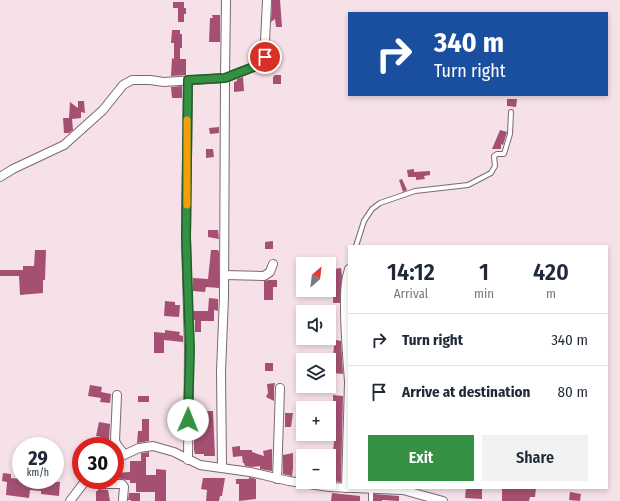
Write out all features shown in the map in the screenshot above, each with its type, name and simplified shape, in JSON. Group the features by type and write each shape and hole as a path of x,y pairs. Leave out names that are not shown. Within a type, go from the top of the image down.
{"street":[{"path":"222,468 221,371 224,275 226,0"},
{"path":"0,176 64,146 88,122 103,110 127,82 138,79 164,82 225,78 259,65 264,61 267,1"},
{"path":"188,80 186,238 190,349 188,460"},
{"path":"224,275 264,276 270,272 273,264"},
{"path":"348,271 345,286 345,322 348,367"},
{"path":"277,479 280,388"},
{"path":"115,437 117,395"},
{"path":"124,454 139,448 153,446 174,452 200,465 250,472 277,479 308,484 346,488 348,417"},
{"path":"70,501 79,489"},
{"path":"123,499 124,489"},
{"path":"375,489 403,490 443,501"}],"lane":[{"path":"356,245 364,220 372,209 380,203 415,192 468,185 491,173 495,166 494,156 497,154 504,154 510,134 511,112"},
{"path":"188,420 201,426"},
{"path":"371,501 375,489"}],"building":[{"path":"272,0 280,0 282,27 276,27 275,19 271,22"},
{"path":"173,2 184,2 186,14 184,14 184,22 178,22 178,8 173,8"},
{"path":"212,15 220,15 220,42 209,42 210,18 213,18"},
{"path":"172,30 180,30 180,34 182,34 180,59 186,59 186,75 171,76 172,58 174,59 174,43 171,43"},
{"path":"275,75 281,75 281,84 273,84 273,77"},
{"path":"243,77 244,91 234,92 234,82"},
{"path":"182,86 182,98 172,98 171,87"},
{"path":"507,99 517,99 516,107 507,106"},
{"path":"78,101 84,101 85,113 81,112 81,118 72,119 73,130 69,133 64,133 63,118 69,118 70,102 78,108"},
{"path":"219,127 219,133 210,134 209,128"},
{"path":"500,130 507,132 503,145 501,144 501,149 492,149"},
{"path":"206,149 213,149 214,157 206,158"},
{"path":"414,169 414,172 430,171 430,175 424,176 425,179 416,180 416,177 408,177 407,170"},
{"path":"402,179 407,190 403,192 399,180"},
{"path":"208,230 218,230 219,239 208,237"},
{"path":"273,241 273,249 265,249 265,242"},
{"path":"35,250 46,250 43,293 20,295 19,276 0,276 0,270 23,270 23,266 34,266"},
{"path":"211,250 218,250 219,252 219,288 206,287 205,292 193,291 193,278 208,279"},
{"path":"341,268 342,276 340,303 333,303 333,297 336,297 336,269"},
{"path":"277,280 277,287 273,287 273,300 264,300 264,281"},
{"path":"209,298 218,299 218,311 214,310 214,321 201,321 201,332 195,332 193,311 208,311"},
{"path":"165,301 175,302 175,305 180,305 179,317 164,316"},
{"path":"165,330 180,332 179,335 183,336 183,342 164,340 164,353 154,353 154,332 165,333"},
{"path":"336,340 341,341 343,374 336,373 336,353 333,353"},
{"path":"265,363 273,363 273,371 265,371"},
{"path":"275,383 274,401 266,397 268,393 267,384"},
{"path":"90,385 102,387 101,392 111,394 110,403 100,402 101,398 88,396"},
{"path":"333,395 343,396 341,482 336,482 336,449 333,449 334,441 336,441 336,401 333,401"},
{"path":"138,396 149,396 149,402 138,402"},
{"path":"205,411 213,411 215,456 195,454 194,450 194,427 201,429 204,428"},
{"path":"285,413 293,413 291,427 285,427"},
{"path":"142,419 149,419 149,441 137,443 138,431 142,431"},
{"path":"99,422 110,424 109,437 96,436"},
{"path":"240,446 240,450 252,450 252,452 264,456 263,451 272,449 272,471 260,469 260,466 245,466 242,456 233,457 232,447"},
{"path":"149,452 149,457 146,457 146,475 156,475 156,469 166,470 166,501 155,501 155,492 136,492 136,483 130,483 130,480 124,480 124,472 130,472 130,461 141,461 141,453"},
{"path":"293,453 292,476 283,474 283,455"},
{"path":"3,473 11,474 12,489 60,489 59,496 41,494 41,491 30,490 29,498 6,495 7,482 2,481"},
{"path":"249,477 256,479 256,499 239,501 239,484 236,484 236,479 249,479"},
{"path":"203,478 225,478 222,496 220,496 219,501 206,501 207,490 201,489"},
{"path":"98,489 108,490 110,501 96,501 96,491 98,491"},
{"path":"466,489 482,489 482,499 465,498"},
{"path":"502,489 536,489 535,497 530,497 529,501 502,501"},
{"path":"570,492 581,494 580,501 569,500"},
{"path":"129,493 140,493 140,501 128,500"},
{"path":"332,493 360,496 360,501 331,501"},
{"path":"374,494 399,496 399,501 374,501"}],"slow traffic":[{"path":"187,120 187,205"}],"route":[{"path":"188,420 190,349 186,238 188,80 225,78 261,64 265,57"}]}
